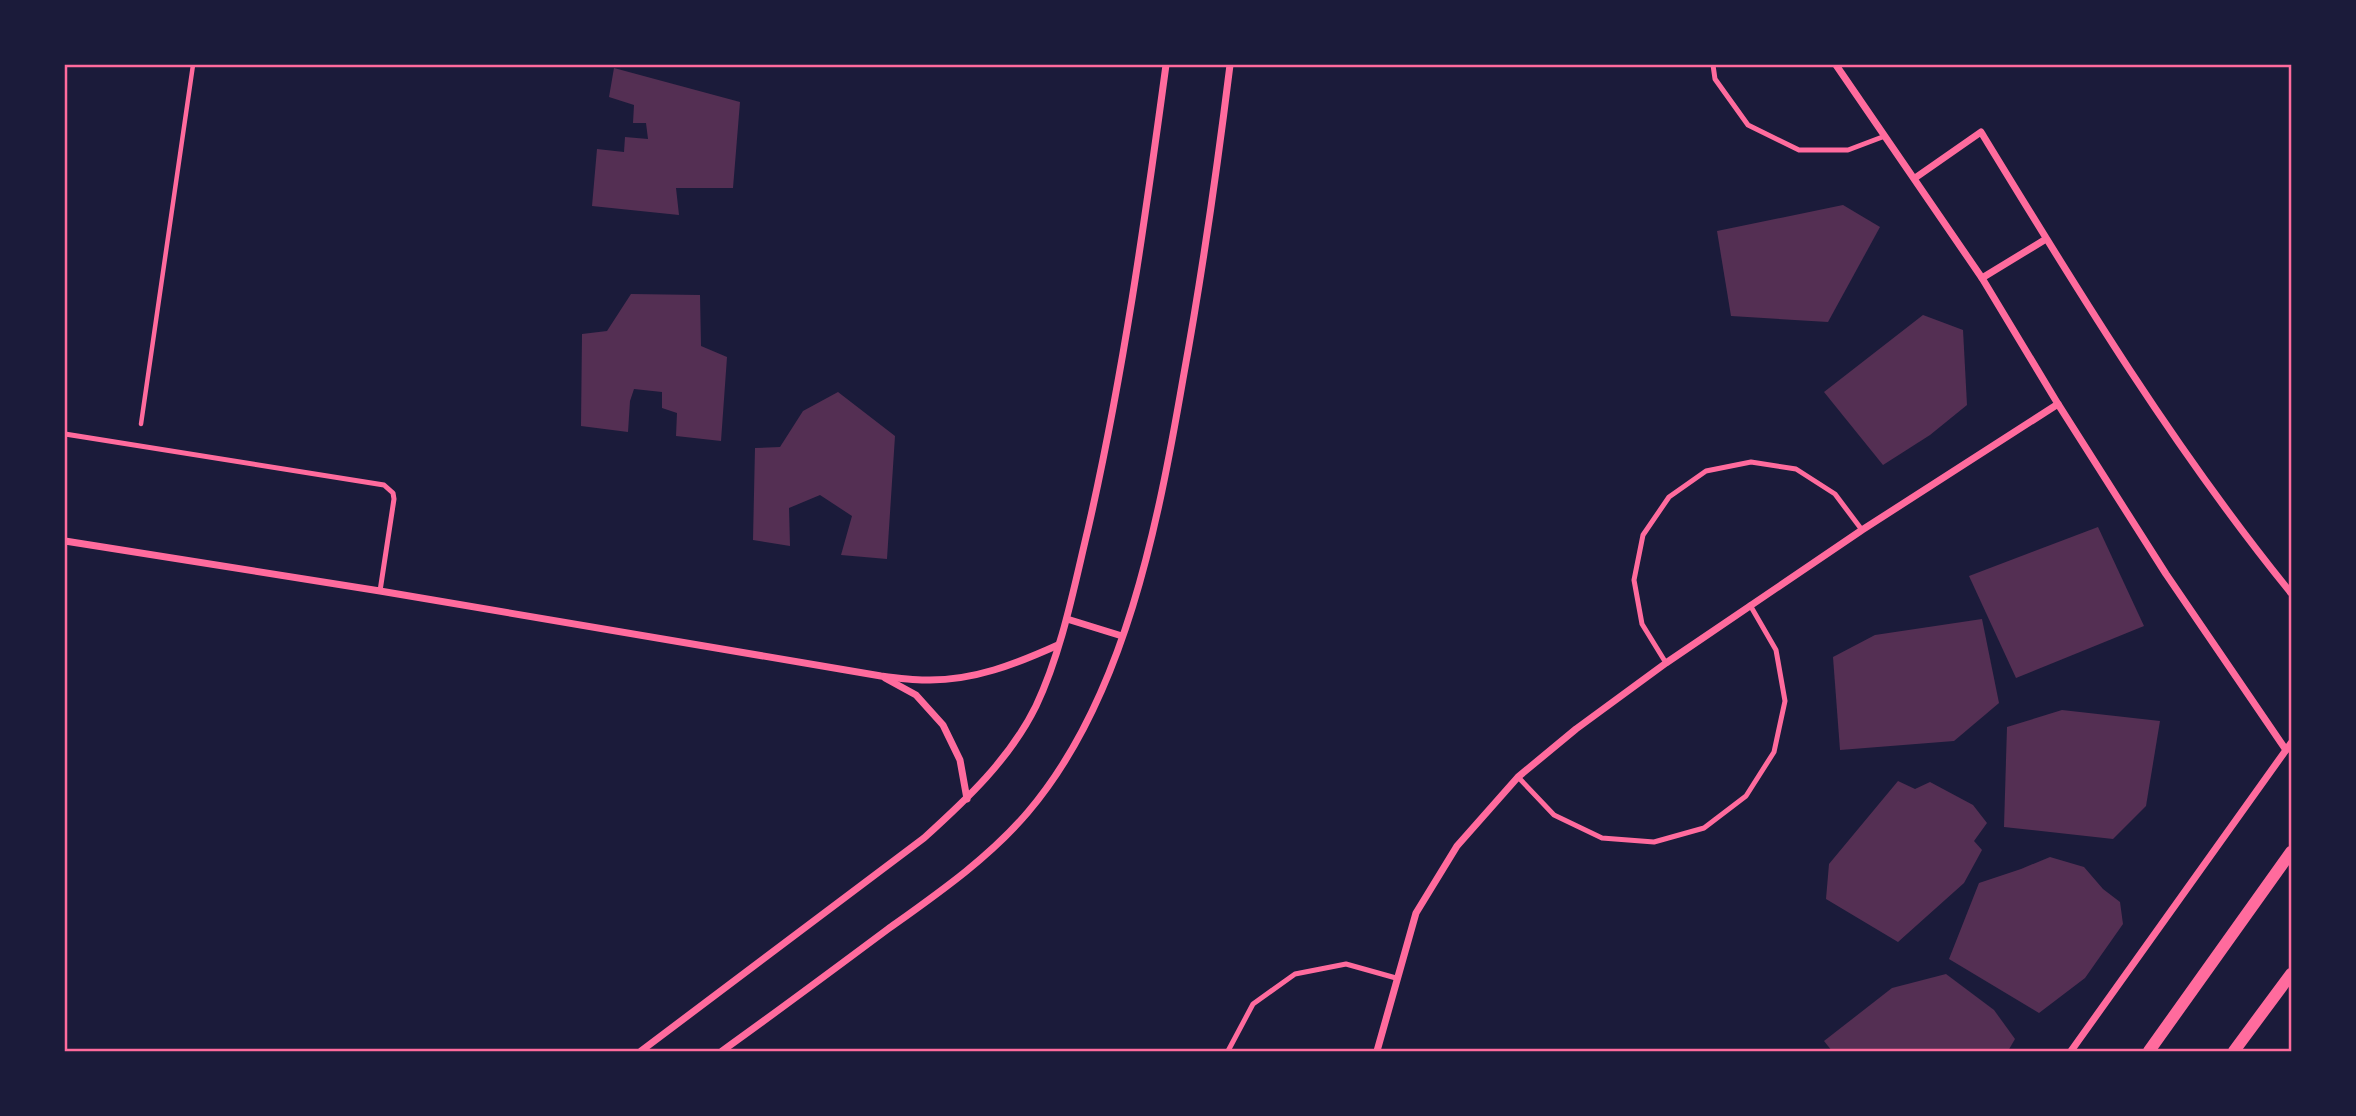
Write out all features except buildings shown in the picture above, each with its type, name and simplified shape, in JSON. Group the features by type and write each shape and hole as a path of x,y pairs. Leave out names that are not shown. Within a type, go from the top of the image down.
{"street":[{"path":"641,1051 924,838 967,799 1005,755 1036,706 1067,619 1103,464 1142,239 1166,65"},
{"path":"722,1051 938,893 982,857 1028,812 1067,757 1098,699 1122,636 1154,527 1169,456 1207,243 1230,65"},
{"path":"1836,65 1982,278 2166,574 2286,750"},
{"path":"1915,178 1981,132 2115,350 2190,459 2291,593"},
{"path":"1982,278 2046,239"},
{"path":"1377,1051 1416,913 1457,846 1518,777 1576,729 1666,663 1862,530 2058,404"},
{"path":"65,541 881,676 927,680 972,676 1017,664 1058,645"},
{"path":"1067,619 1122,636"},
{"path":"881,676 916,695 943,725 960,760 967,799"},
{"path":"2071,1051 2291,743"},
{"path":"2149,1051 2291,852"},
{"path":"2234,1051 2291,974"}],"lane":[{"path":"1713,65 1715,79 1748,125 1799,150 1848,149 1885,135"},
{"path":"65,435 384,485 389,488 394,499 380,591"},
{"path":"1666,663 1642,624 1634,580 1643,535 1669,497 1706,471 1751,462 1796,469 1835,494 1862,530"},
{"path":"1518,777 1555,815 1602,838 1654,842 1704,828 1746,796 1774,752 1785,701 1776,650 1750,605"},
{"path":"1228,1051 1253,1004 1295,974 1346,964 1396,978"}],"path":[{"path":"138,446 193,65"}]}
